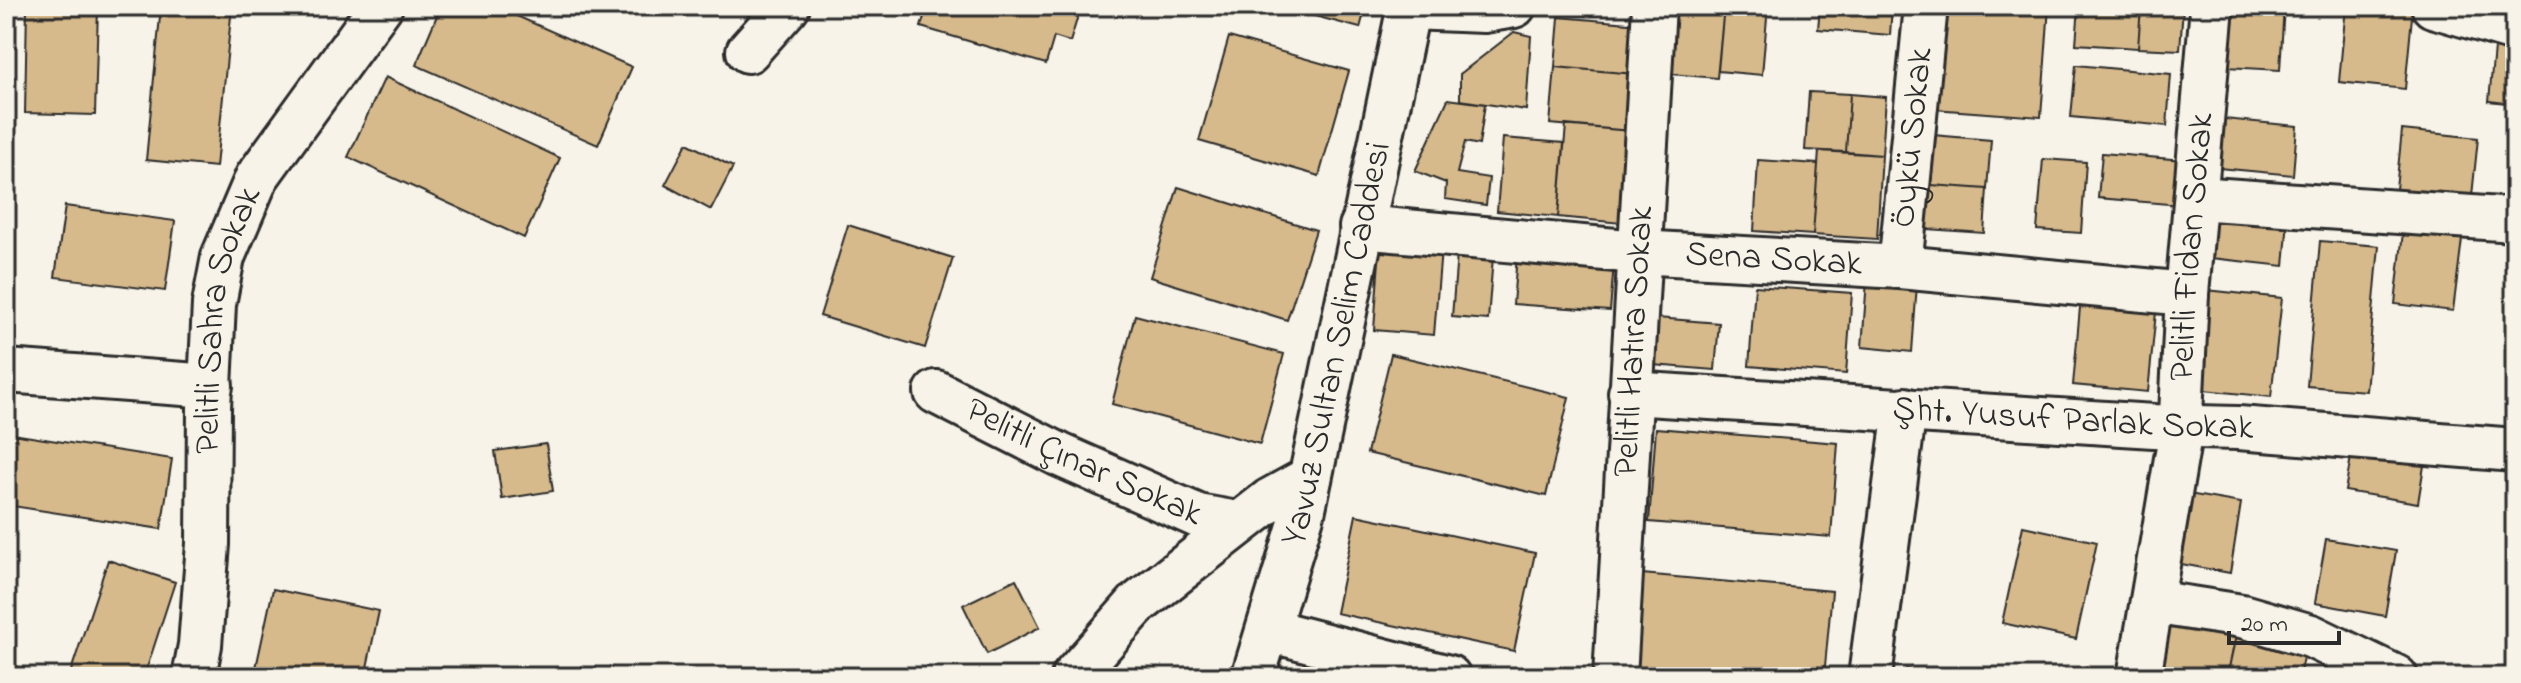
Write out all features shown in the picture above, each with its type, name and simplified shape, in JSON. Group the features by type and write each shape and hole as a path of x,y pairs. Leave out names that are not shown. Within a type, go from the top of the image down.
{"street":[{"name":"Pelitli Sahra Sokak","path":"194,677 200,645 208,544 214,304 223,257 257,177 381,6"},
{"path":"748,51 788,6"},
{"path":"1409,7 1484,11 1514,6"},
{"name":"Pelitli Hatıra Sokak","path":"1615,677 1654,6"},
{"name":"Öykü Sokak","path":"1900,267 1926,6"},
{"name":"Pelitli Fidan Sokak","path":"2139,677 2180,426 2187,294 2212,6"},
{"path":"2433,6 2515,30"},
{"name":"Yavuz Sultan Selim Caddesi","path":"1253,677 1285,578 1310,478 1409,7"},
{"path":"2196,198 2515,220"},
{"name":"Sena Sokak","path":"1361,227 1638,252 1900,267 2187,294"},
{"path":"6,371 211,386"},
{"name":"Pelitli Çınar Sokak","path":"936,392 1060,455 1198,516 1237,523"},
{"name":"Şht. Yusuf Parlak Sokak","path":"1630,393 2253,429 2515,450"},
{"path":"1870,677 1905,409"},
{"path":"1073,677 1137,604 1237,523 1310,478"},
{"path":"2152,602 2242,616 2311,636 2396,677"},
{"path":"1268,630 1449,677"}],"building":[{"path":"27,6 98,6 95,115 25,113"},
{"path":"161,6 232,6 216,167 146,160"},
{"path":"441,6 494,6 632,67 598,145 416,65"},
{"path":"927,6 1081,6 1070,42 1054,37 1046,64 921,27"},
{"path":"1277,6 1366,6 1360,28"},
{"path":"1677,6 1724,6 1717,78 1671,74"},
{"path":"1724,6 1768,6 1762,75 1718,71"},
{"path":"1820,6 1892,6 1890,35 1818,29"},
{"path":"1928,6 2049,6 2041,117 1920,108"},
{"path":"2079,6 2141,6 2138,48 2076,44"},
{"path":"2141,6 2183,6 2180,50 2138,48"},
{"path":"2230,6 2284,6 2280,70 2226,67"},
{"path":"2346,6 2413,6 2405,89 2339,82"},
{"path":"1559,17 1640,24 1635,74 1555,67"},
{"path":"1514,32 1531,36 1526,110 1460,100 1460,74"},
{"path":"1229,37 1349,71 1319,176 1199,141"},
{"path":"2494,48 2515,51 2515,104 2489,101"},
{"path":"2076,65 2171,74 2167,126 2071,117"},
{"path":"1555,67 1635,74 1630,131 1550,124"},
{"path":"385,77 560,158 524,238 348,157"},
{"path":"1809,92 1850,94 1846,152 1805,150"},
{"path":"1850,94 1886,97 1882,155 1846,152"},
{"path":"1448,99 1485,104 1479,145 1465,142 1457,173 1489,178 1486,205 1445,199 1446,183 1415,171"},
{"path":"2224,119 2297,126 2293,175 2219,168"},
{"path":"1566,125 1630,131 1622,223 1558,217"},
{"path":"2402,130 2478,138 2472,196 2396,189"},
{"path":"1921,134 1991,140 1987,189 1917,184"},
{"path":"1503,138 1564,143 1558,217 1497,211"},
{"path":"687,143 733,167 711,210 665,185"},
{"path":"1819,151 1882,155 1877,239 1813,235"},
{"path":"2102,153 2183,160 2180,205 2098,198"},
{"path":"2043,159 2086,162 2081,233 2037,230"},
{"path":"1758,160 1818,164 1813,235 1754,231"},
{"path":"1917,184 1987,189 1984,233 1913,228"},
{"path":"1178,187 1316,230 1287,320 1150,277"},
{"path":"65,206 175,221 165,291 55,277"},
{"path":"2215,213 2288,220 2284,266 2211,258"},
{"path":"848,225 953,258 925,348 820,316"},
{"path":"1381,232 1442,237 1434,335 1374,330"},
{"path":"2403,232 2462,239 2453,311 2395,304"},
{"path":"1458,241 1494,244 1488,320 1452,317"},
{"path":"2320,241 2379,246 2366,391 2307,386"},
{"path":"1518,243 1615,251 1610,311 1513,304"},
{"path":"1868,267 1918,271 1912,352 1862,347"},
{"path":"2082,285 2158,292 2148,392 2073,385"},
{"path":"1755,286 1852,293 1846,374 1749,366"},
{"path":"2206,290 2282,298 2271,397 2195,389"},
{"path":"1135,315 1284,354 1260,444 1112,404"},
{"path":"1644,317 1719,323 1715,370 1640,364"},
{"path":"1391,354 1569,397 1546,496 1367,453"},
{"path":"1656,428 1838,443 1831,537 1649,522"},
{"path":"6,433 172,459 161,529 6,505"},
{"path":"2354,440 2426,453 2418,503 2345,491"},
{"path":"546,444 553,491 502,499 495,451"},
{"path":"2177,492 2241,503 2230,573 2165,561"},
{"path":"1356,515 1535,553 1514,651 1336,613"},
{"path":"2023,526 2097,542 2076,639 2002,623"},
{"path":"2326,539 2396,551 2385,616 2315,603"},
{"path":"108,560 175,582 144,677 69,677"},
{"path":"1642,574 1832,591 1824,677 1667,677 1633,674"},
{"path":"1016,579 1040,627 987,654 963,605"},
{"path":"273,589 379,611 365,677 254,677"},
{"path":"2163,609 2238,626 2227,677 2165,677 2149,673"},
{"path":"2238,626 2306,642 2299,677 2227,677"},
{"path":"1906,669 1960,677 1905,677"}]}
